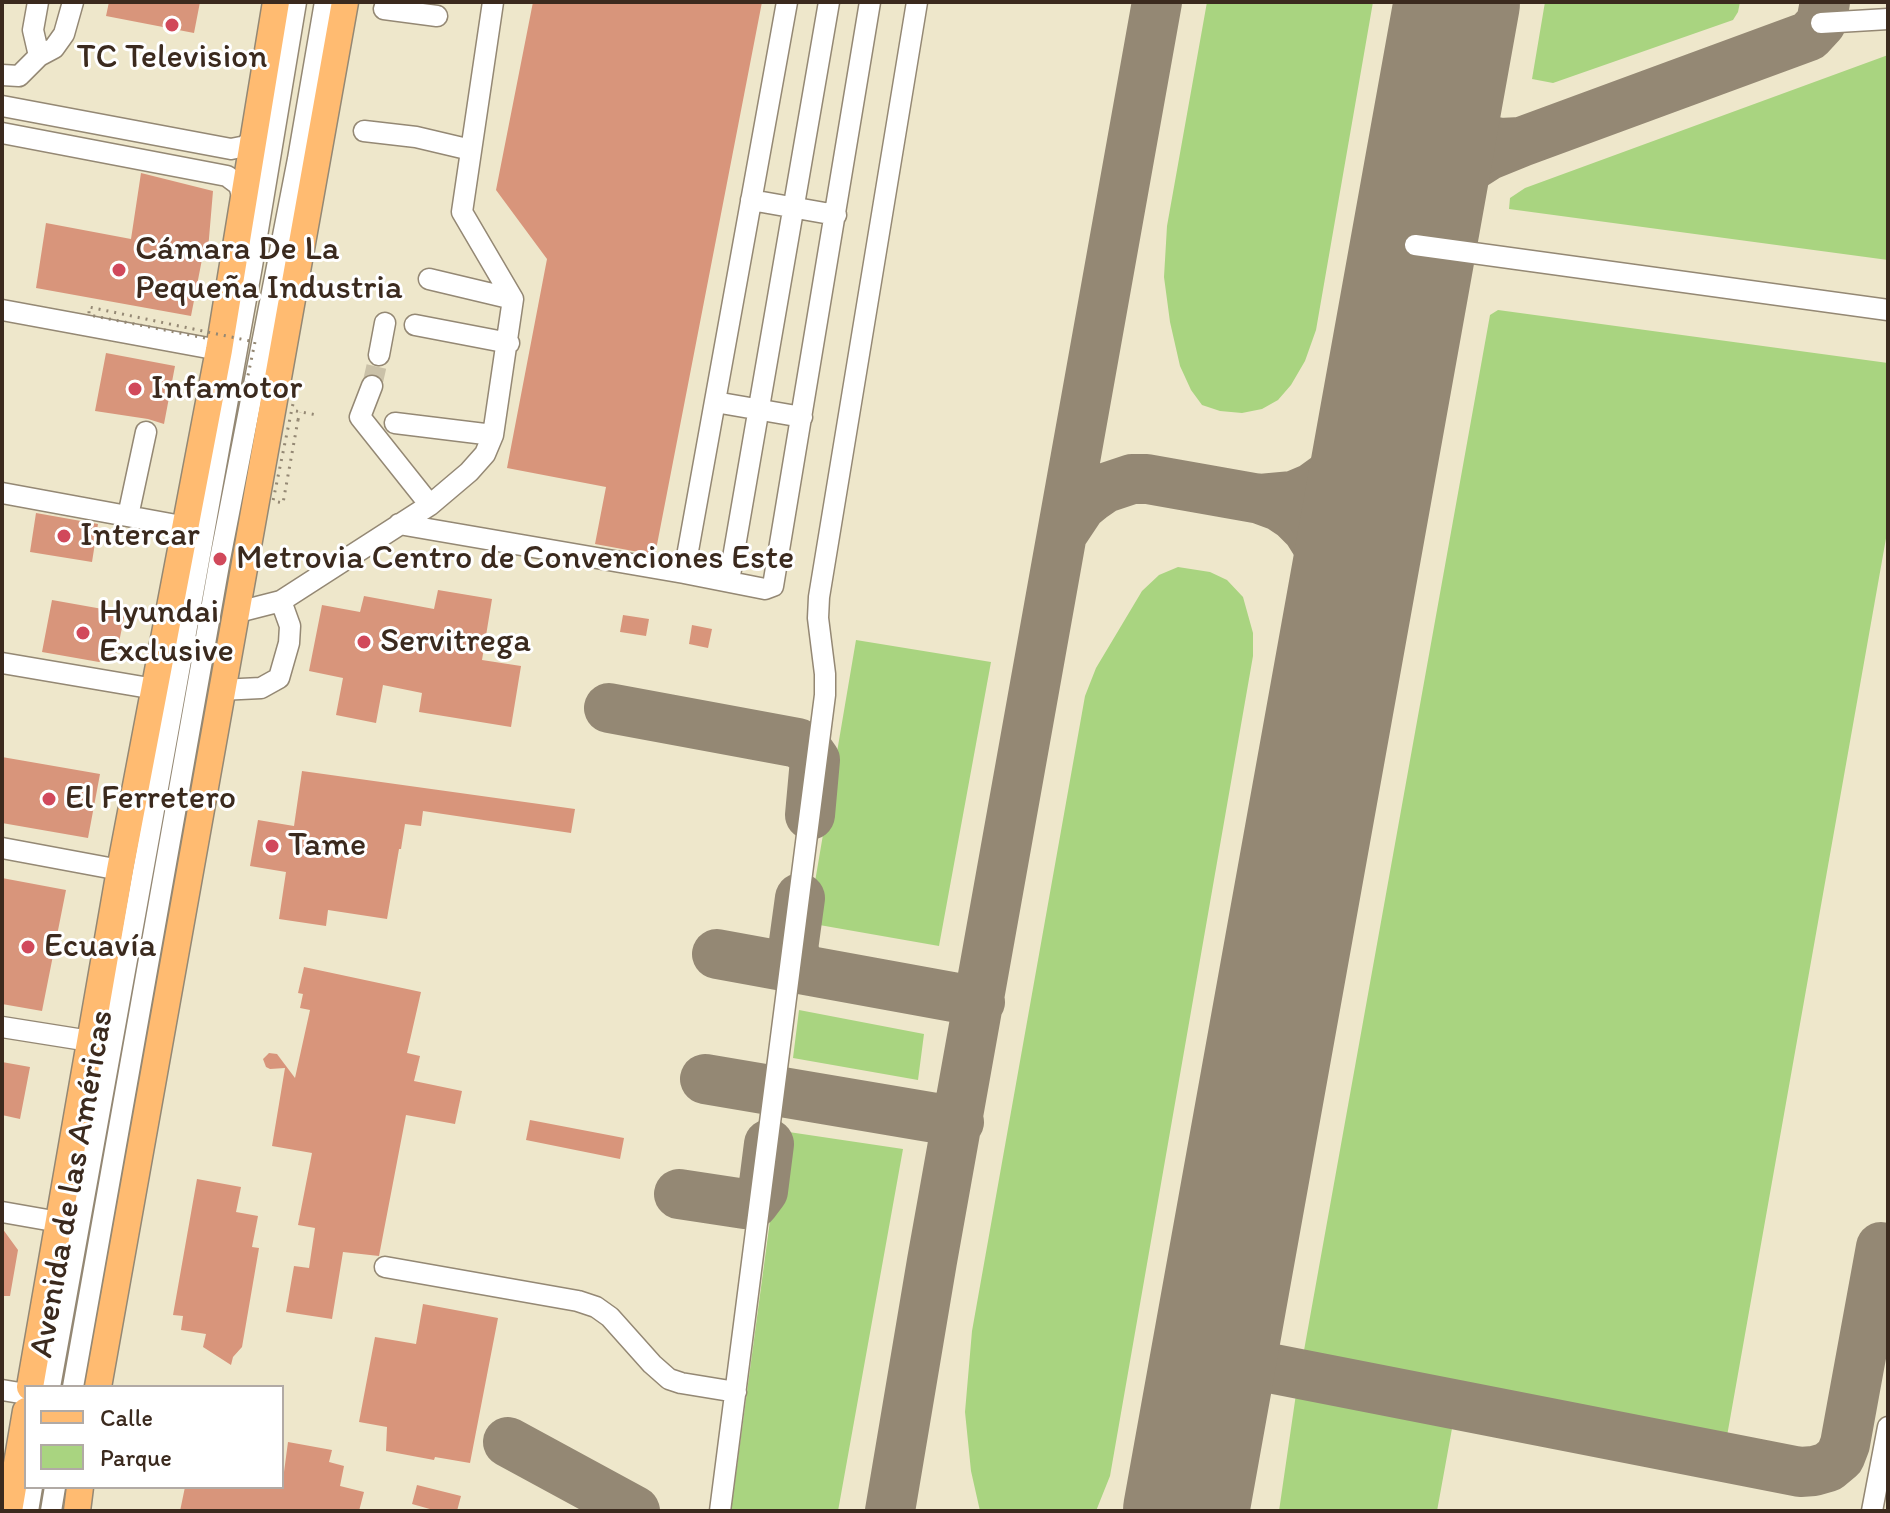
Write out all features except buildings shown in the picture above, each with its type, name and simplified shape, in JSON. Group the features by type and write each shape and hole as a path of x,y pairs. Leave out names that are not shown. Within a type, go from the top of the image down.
{"main road":[{"name":"Avenida de las Américas","path":"30,1385 120,870 187,527 212,344 244,203 276,2"},
{"name":"Avenida de las Américas","path":"98,1385 345,2"},
{"path":"9,1511 24,1423"},
{"path":"77,1511 80,1489"}],"street":[{"path":"38,2 33,30 39,56"},
{"path":"2,75 19,76 39,56 54,48 64,34 73,2"},
{"name":"Avenida de las Américas","path":"50,1385 252,266 296,2"},
{"name":"Avenida de las Américas","path":"73,1385 220,559 298,159 325,2"},
{"path":"234,613 281,601 430,505 485,454 493,435 509,343 513,299 462,212 493,2"},
{"path":"684,573 787,2"},
{"path":"729,581 829,2"},
{"path":"399,524 765,589 773,586 870,2"},
{"path":"720,1511 825,695 819,597 917,2"},
{"path":"384,9 437,16"},
{"path":"1821,23 1888,19"},
{"path":"2,106 231,149 246,146 256,132"},
{"path":"364,131 416,137 471,150"},
{"path":"2,133 227,176 239,185 244,203"},
{"path":"751,200 836,215"},
{"path":"1415,245 1888,310"},
{"path":"429,279 513,299"},
{"path":"2,310 212,344"},
{"path":"379,355 385,323"},
{"path":"415,325 509,343"},
{"path":"372,386 360,417 430,505"},
{"path":"715,402 802,417"},
{"path":"395,423 493,435"},
{"path":"128,516 146,432"},
{"path":"2,493 187,527"},
{"path":"220,690 261,688 279,678 289,643 290,626 281,601"},
{"path":"2,663 155,689"},
{"path":"2,848 120,870"},
{"path":"2,1027 90,1041"},
{"path":"2,1212 59,1222"},
{"path":"385,1267 578,1301 596,1307 610,1317 669,1379 736,1392"},
{"path":"2,1390 24,1394"},
{"path":"1872,1511 1888,1427"},
{"path":"28,1511 32,1489"},
{"path":"51,1511 55,1489"}],"path":[{"path":"212,344 89,315 89,307 255,342 246,385 295,394 273,501 283,503 300,412"}],"green space":[{"path":"1207,2 1373,2 1316,330 1305,361 1278,400 1262,409 1242,413 1202,405 1191,390 1180,366 1164,277 1167,226"},
{"path":"1545,2 1740,2 1733,20 1553,83 1532,79"},
{"path":"1888,55 1888,260 1509,209 1510,198 1525,188"},
{"path":"1498,310 1888,363 1888,527 1727,1436 1303,1356 1490,315"},
{"path":"1178,567 1210,572 1227,580 1243,597 1253,633 1253,656 1110,1476 1096,1511 980,1511 971,1471 965,1412 972,1331 1085,696 1096,668 1142,591 1159,575"},
{"path":"856,640 991,662 939,946 808,923"},
{"path":"799,1010 924,1034 918,1080 793,1058"},
{"path":"782,1131 903,1149 838,1511 731,1511"},
{"path":"1296,1394 1453,1423 1437,1511 1279,1511"}],"taxiway":[{"path":"890,1511 1157,2"},
{"path":"1446,69 1449,98 1455,114 1463,123 1486,140 1521,142 1809,36 1821,23 1825,2"},
{"path":"1415,245 1420,224 1429,208 1453,178 1489,155 1521,142"},
{"path":"1065,530 1081,506 1092,497 1105,488 1132,479 1260,499 1293,496 1312,488 1348,462 1360,446 1379,413 1391,380"},
{"path":"1260,499 1294,516 1307,529 1329,564 1341,609 1343,646"},
{"path":"609,708 798,743 815,760 810,815"},
{"path":"800,898 793,949 799,965 811,971"},
{"path":"717,954 980,1002"},
{"path":"705,1079 959,1122"},
{"path":"679,1194 754,1203 763,1191 769,1144"},
{"path":"1213,1357 1800,1472 1814,1471 1828,1467 1840,1457 1845,1444 1881,1247"},
{"path":"508,1442 635,1511"}],"runway":[{"path":"1186,1511 1457,2"}],"tunnel":[{"path":"372,386 379,355"}],"place":[{"name":"TC Television","path":"172,25"},
{"name":"Cámara De La Pequeña Industria","path":"119,270"},
{"name":"Infamotor","path":"135,389"},
{"name":"Intercar","path":"64,536"},
{"name":"Metrovia Centro de Convenciones Este","path":"220,559"},
{"name":"Hyundai Exclusive","path":"83,633"},
{"name":"Servitrega","path":"364,642"},
{"name":"El Ferretero","path":"49,799"},
{"name":"Tame","path":"272,846"},
{"name":"Ecuavía","path":"28,947"}]}
